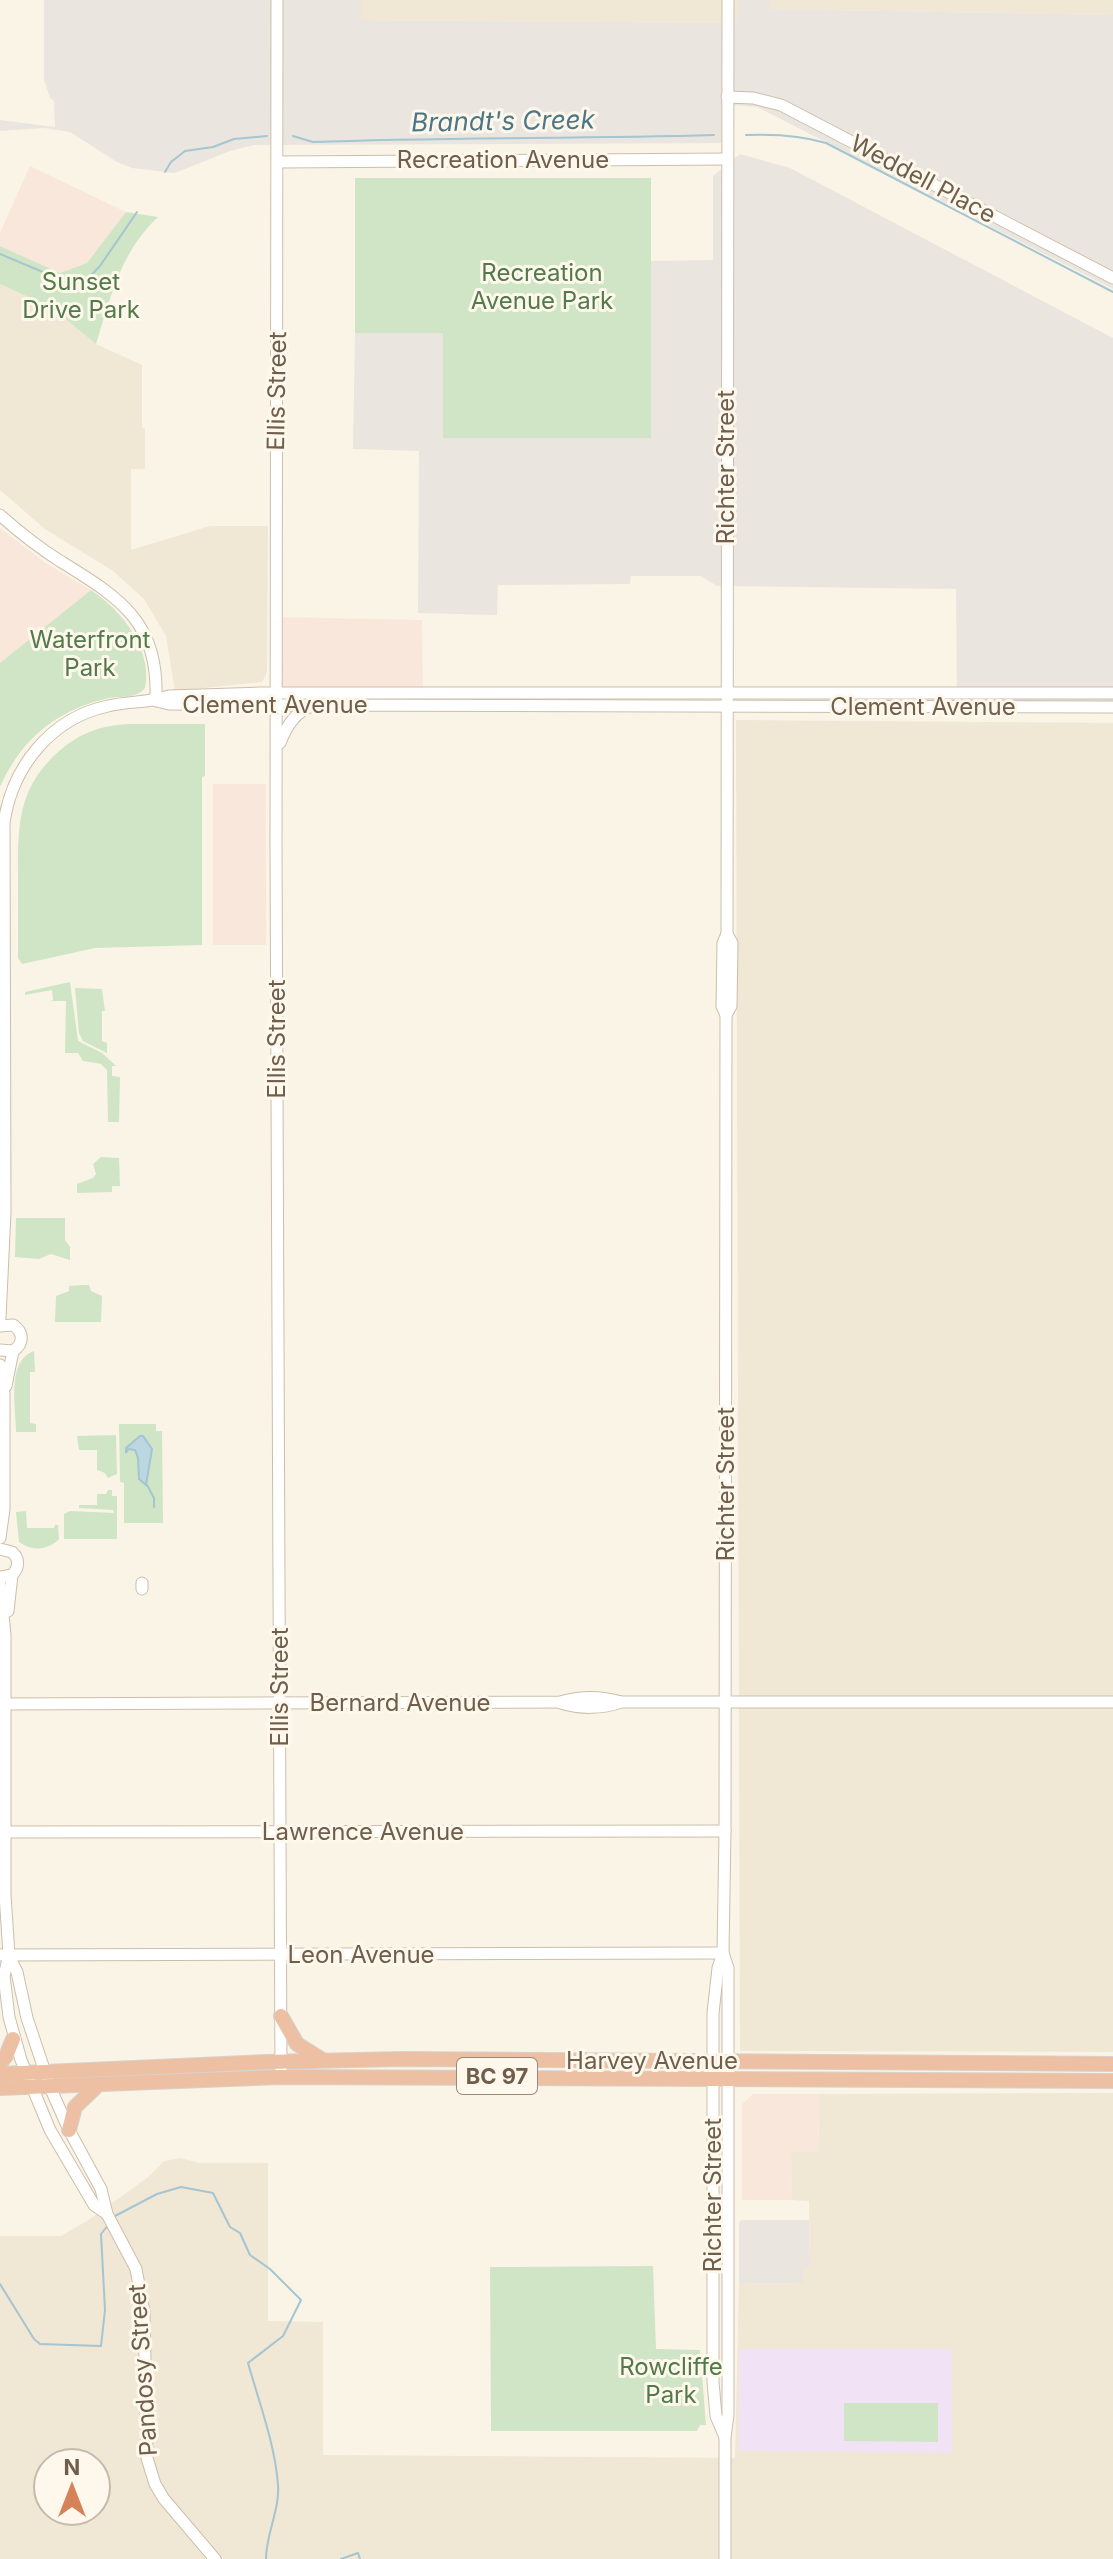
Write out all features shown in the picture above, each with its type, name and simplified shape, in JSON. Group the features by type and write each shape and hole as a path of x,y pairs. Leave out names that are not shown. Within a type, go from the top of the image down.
{"highway":[{"path":"281,2016 297,2044 325,2060"},
{"path":"0,2063 13,2039"},
{"name":"Harvey Avenue","path":"0,2088 29,2081 325,2060 1113,2064"},
{"name":"Harvey Avenue","path":"0,2074 29,2081"},
{"name":"Harvey Avenue","path":"48,2080 98,2085 281,2077 1113,2081"},
{"path":"69,2130 75,2107 98,2085"}],"street":[{"name":"Ellis Street","path":"277,0 281,2077"},
{"name":"Richter Street","path":"725,2559 725,2437 716,2416 713,2382 720,2078 728,1968 723,1953 726,1015 722,1006 723,943 727,934 728,0"},
{"name":"Weddell Place","path":"727,97 753,98 781,105 1113,278"},
{"name":"Recreation Avenue","path":"278,162 727,159"},
{"path":"0,515 32,542 104,588 132,614 149,646 155,674 156,701"},
{"name":"Clement Avenue","path":"278,699 314,705 1113,693"},
{"name":"Clement Avenue","path":"4,1266 5,812 23,767 38,747 62,725 80,715 107,706 156,701 169,704 278,699 726,700 1113,707"},
{"path":"277,751 293,720 305,708 314,705"},
{"path":"0,1319 4,1266"},
{"path":"4,1266 13,1325 22,1337 20,1345 13,1351 4,1394"},
{"path":"0,1326 13,1325"},
{"path":"0,1350 13,1351"},
{"path":"0,1365 4,1394 6,1550 18,1561 18,1567 6,1576 2,1832 4,1955"},
{"path":"0,1538 4,1509"},
{"path":"0,1585 5,1635"},
{"name":"Bernard Avenue","path":"3,1704 560,1702 573,1707 608,1707 621,1702 1113,1702"},
{"name":"Lawrence Avenue","path":"2,1832 725,1831"},
{"name":"Leon Avenue","path":"4,1955 723,1953"},
{"name":"Pandosy Street","path":"4,1955 13,2039 29,2081 71,2168 94,2205 107,2214"},
{"name":"Pandosy Street","path":"4,1955 17,1972 27,2018 69,2130 101,2189 107,2214 136,2269 144,2312 147,2458 155,2484 215,2559"}],"shaded area":[{"path":"44,0 361,0 361,20 738,23 738,0 770,0 770,9 1113,15 1113,289 757,107 731,105 732,143 254,145 175,173 132,168 70,132 44,128 0,131 0,120 55,127 54,101 44,80"},
{"path":"361,0 738,0 738,23 361,20"},
{"path":"770,0 1113,0 1113,15 770,9"},
{"path":"740,154 790,168 1113,338 1113,702 957,701 956,589 717,586 701,576 631,576 630,584 498,585 497,615 418,613 419,451 353,449 355,333 443,333 443,437 650,438 651,261 713,260 713,176"},
{"path":"30,166 126,212 87,263 60,273 0,246 0,233"},
{"path":"0,284 52,308 96,344 142,365 145,469 131,469 131,550 210,526 268,526 267,672 262,682 175,691 166,636 144,599 113,571 45,529 0,490"},
{"path":"0,528 44,562 91,590 0,663"},
{"path":"276,617 422,620 423,706 278,705"},
{"path":"736,720 1113,723 1113,2052 740,2051"},
{"path":"213,784 266,784 266,945 213,945"},
{"path":"1113,2093 1113,2559 0,2559 0,2236 61,2236 147,2178 164,2161 181,2158 199,2163 268,2163 268,2321 323,2322 323,2455 735,2458 739,2284 803,2283 803,2267 810,2266 809,2201 792,2200 791,2152 819,2151 818,2094"},
{"path":"753,2094 818,2094 819,2152 791,2152 792,2200 742,2200 742,2104"},
{"path":"741,2220 809,2220 810,2267 803,2267 803,2283 739,2284"},
{"path":"739,2349 952,2349 952,2453 739,2451"}],"green space":[{"name":"Recreation Avenue Park","path":"355,178 651,178 651,438 443,438 443,333 355,333"},
{"name":"Sunset Drive Park","path":"126,212 158,217 134,245 118,276 96,344 52,308 0,284 0,246 60,273 87,263"},
{"name":"Waterfront Park","path":"91,590 113,608 132,632 144,659 145,688 132,696 87,704 55,720 29,742 0,787 0,663"},
{"path":"130,724 205,724 202,945 95,948 22,964 18,958 18,842 27,795 44,767 74,740 100,728"},
{"path":"70,982 78,1041 102,1053 116,1066 112,1066 112,1076 120,1077 119,1122 108,1122 107,1070 101,1064 83,1061 78,1053 65,1053 66,1001 50,1001 53,1000 52,990 25,995 25,992"},
{"path":"75,988 102,989 105,1011 102,1011 102,1041 107,1043 107,1053 83,1041 79,1033"},
{"path":"101,1157 119,1158 120,1186 112,1186 112,1192 77,1193 77,1184 96,1174 93,1164"},
{"path":"16,1218 65,1218 65,1240 70,1247 70,1260 51,1254 39,1259 15,1257"},
{"path":"89,1285 91,1291 102,1296 101,1322 55,1322 56,1296 69,1291 69,1286"},
{"path":"34,1351 35,1372 30,1372 30,1423 36,1424 36,1432 16,1432 16,1374 25,1356"},
{"path":"119,1424 156,1424 156,1431 162,1431 163,1523 124,1523"},
{"path":"116,1435 117,1474 108,1478 97,1470 97,1450 79,1450 77,1436"},
{"path":"112,1490 112,1496 117,1496 117,1539 64,1539 64,1514 70,1511 114,1513 113,1510 79,1508 79,1505 97,1505 97,1494 106,1494"},
{"path":"26,1511 27,1528 54,1528 58,1525 59,1539 50,1546 40,1548 19,1542 16,1512"},
{"name":"Rowcliffe Park","path":"653,2266 656,2349 700,2350 706,2425 700,2425 697,2431 491,2431 490,2267"},
{"path":"844,2403 938,2403 938,2442 844,2441"}],"water":[{"path":"140,1436 152,1449 146,1485 139,1479 135,1450 128,1449 126,1453 126,1448"}],"waterway":[{"name":"Brandt's Creek","path":"293,136 313,142 714,135"},
{"name":"Brandt's Creek","path":"746,135 787,136 826,143 1113,292"},
{"name":"Brandt's Creek","path":"165,172 171,162 185,151 213,147 234,139 267,136"},
{"name":"Brandt's Creek","path":"0,254 69,283 85,282 100,266 137,212"},
{"path":"147,1485 154,1498 154,1507"},
{"path":"115,2216 157,2194 181,2187 213,2193 230,2227 240,2233 250,2255 270,2269 301,2300 283,2336 248,2363 270,2439 278,2485 266,2559"},
{"path":"0,2284 40,2344 101,2346 105,2310 101,2234 109,2224"},
{"path":"341,2559 358,2553 360,2559"}]}
